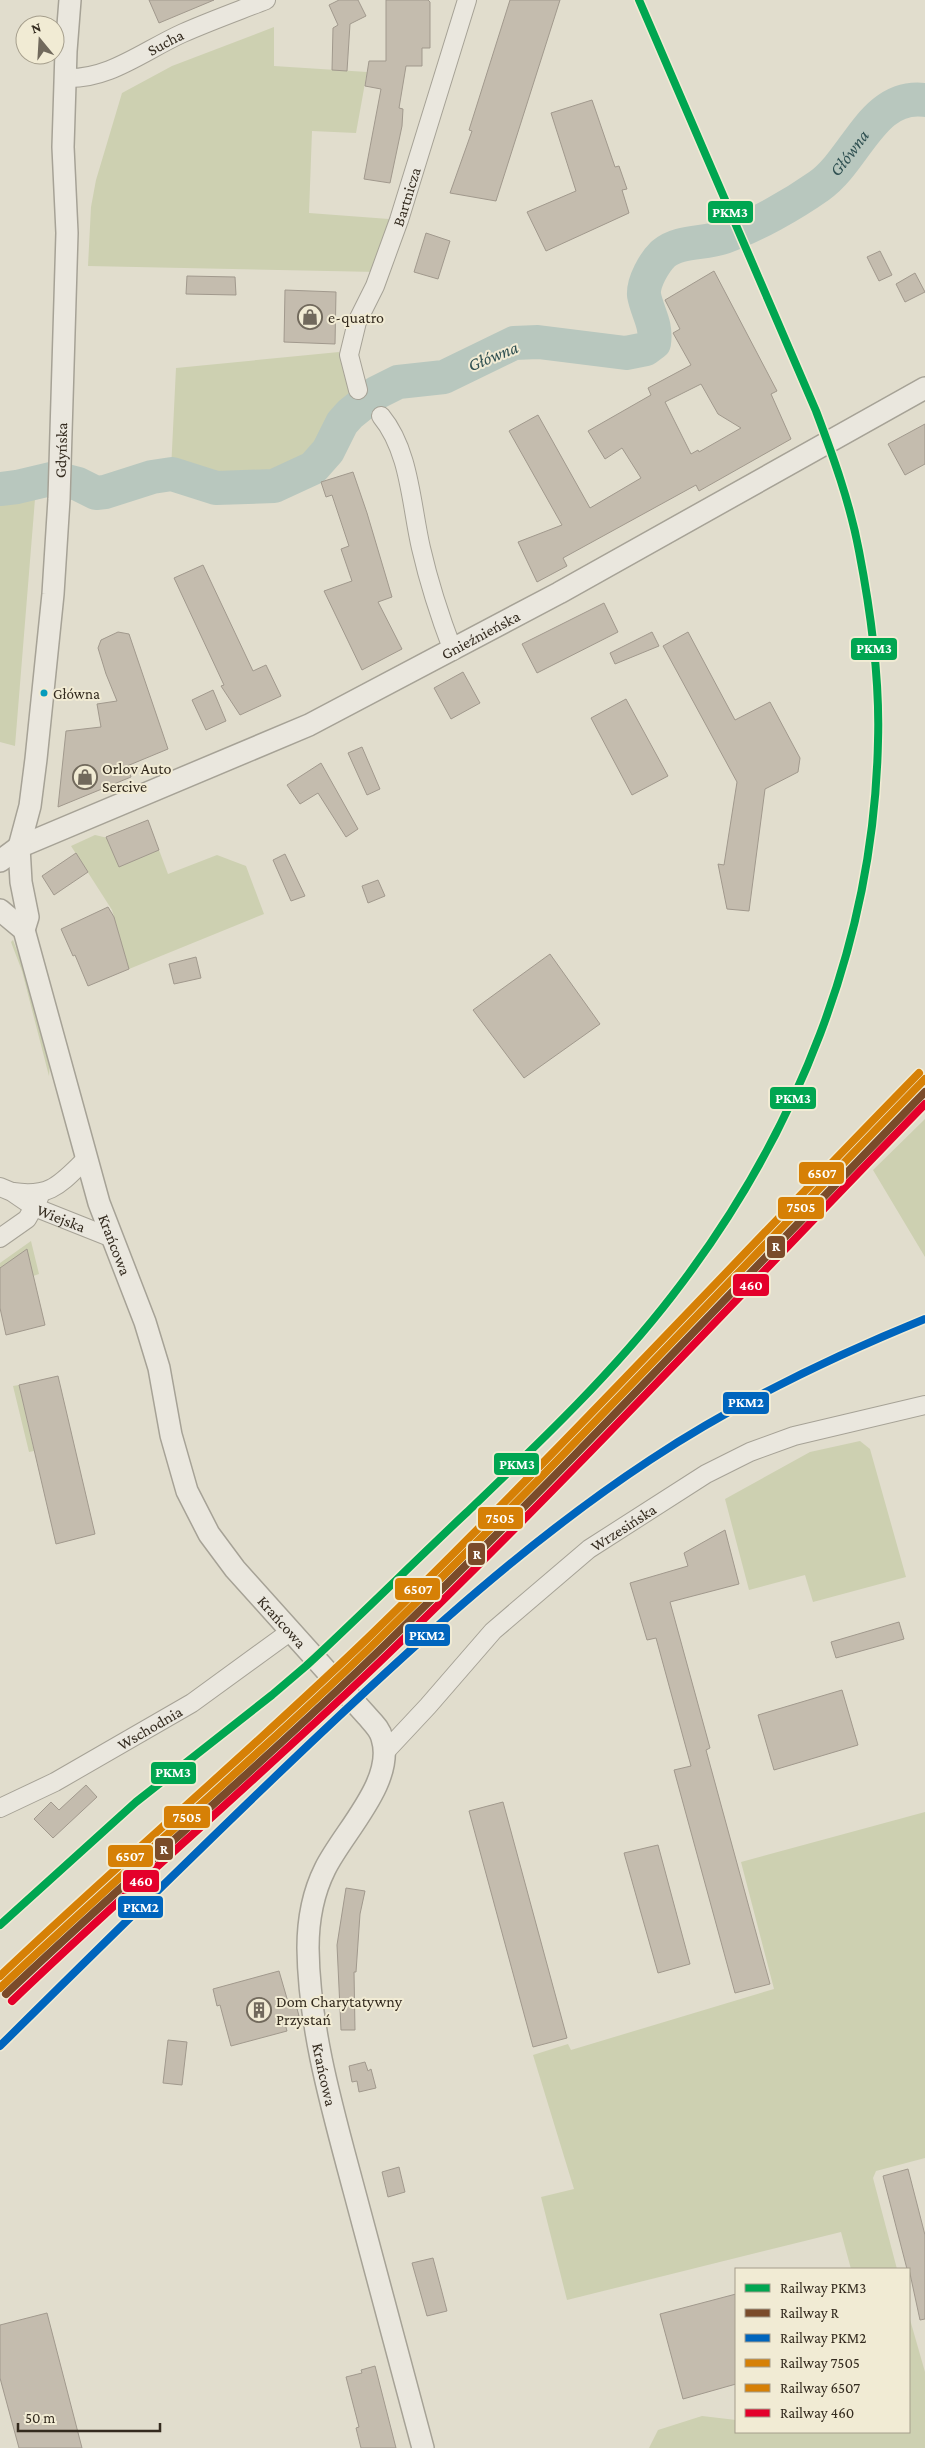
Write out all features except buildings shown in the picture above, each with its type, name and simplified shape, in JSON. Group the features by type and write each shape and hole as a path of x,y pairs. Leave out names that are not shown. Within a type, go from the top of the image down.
{"street":[{"name":"Gdyńska","path":"62,0 66,52"},
{"name":"Gdyńska","path":"19,847 31,799 38,750 53,594 59,500 67,233 63,147 66,52 70,0"},
{"name":"Sucha","path":"65,78 84,79 108,72 183,33 266,0"},
{"name":"Bartnicza","path":"358,390 349,355 357,322 375,286 399,220 467,0"},
{"name":"Gnieźnieńska","path":"19,847 310,724 453,651 925,388"},
{"path":"381,416 387,423 403,462 429,579 453,651"},
{"path":"0,861 19,847"},
{"path":"0,878 8,861 19,847"},
{"name":"Krańcowa","path":"19,847 21,882 28,917 24,930 86,1159 112,1238 146,1322 159,1368 177,1460 187,1491 201,1520 219,1548 377,1727 382,1738 384,1765 374,1789 324,1870 312,1904 308,1946 319,2047 339,2135 423,2448"},
{"path":"1,907 24,930"},
{"name":"Wiejska","path":"6,1190 28,1194 43,1192 61,1184 86,1159"},
{"name":"Wiejska","path":"6,1190 34,1208 112,1238"},
{"path":"0,1238 27,1219 43,1192"},
{"name":"Wrzesińska","path":"384,1752 428,1706 493,1631 589,1549 706,1474 750,1452 794,1436 925,1405"},
{"name":"Wschodnia","path":"0,1808 55,1782 192,1703 291,1631"}],"green space":[{"path":"274,27 274,66 367,72 356,133 312,131 309,213 389,219 378,272 88,266 91,207 96,180 122,93 172,66"},
{"path":"339,352 352,405 333,428 323,448 305,461 241,480 213,479 171,470 176,368"},
{"path":"0,483 35,499 15,746 0,742"},
{"path":"95,835 159,850 168,874 217,855 246,866 264,914 129,969 112,910 71,846"},
{"path":"13,940 30,985 50,1063 49,1076 22,971 11,942"},
{"path":"925,1119 925,1257 873,1170"},
{"path":"31,1241 39,1274 33,1276 23,1253 0,1268 0,1263"},
{"path":"19,1385 34,1451 29,1452 13,1386"},
{"path":"860,1441 870,1449 906,1577 813,1602 805,1575 749,1590 725,1499 810,1452"},
{"path":"925,1812 925,2158 876,2171 873,2178 897,2268 851,2268 841,2232 567,2300 541,2197 574,2189 533,2055 568,2044 571,2050 774,1989 741,1862"},
{"path":"910,2320 925,2372 925,2448 649,2448 658,2430 702,2416 735,2420 735,2433 910,2433"}],"waterway":[{"name":"Główna","path":"0,489 55,478 78,484 96,493 105,492 152,477 172,474 216,488 274,486 313,468 328,451 342,423 350,414 376,393 398,382 444,377 514,343 538,342 626,353 646,349 654,343 655,336 645,301 645,284 656,262 663,254 684,244 724,237 785,208 819,186 832,174 878,117 891,107 907,101 925,100"}],"rail line":[{"name":"PKM3","path":"0,1925 136,1802 306,1666 546,1436 624,1354 672,1296 716,1234 756,1170 791,1103 820,1034 844,963 862,890 873,816 878,741 878,693 874,645 855,533 829,445 816,411 639,0"},
{"name":"6507","path":"0,1976 372,1634 511,1496 919,1073"},
{"name":"7505","path":"0,1988 285,1728 379,1639 518,1501 925,1079"},
{"name":"R","path":"6,1994 293,1732 387,1643 591,1439 925,1092"},
{"name":"460","path":"12,2001 344,1696 459,1585 593,1449 925,1104"},
{"name":"PKM2","path":"0,2046 199,1850 359,1697 438,1625 562,1522 650,1460 716,1419 818,1366 925,1319"}],"place":[{"name":"e-quatro","path":"310,317"},
{"name":"Główna","path":"44,693"},
{"name":"Orlov Auto Sercive","path":"85,777"},
{"name":"Dom Charytatywny Przystań","path":"259,2010"}]}
